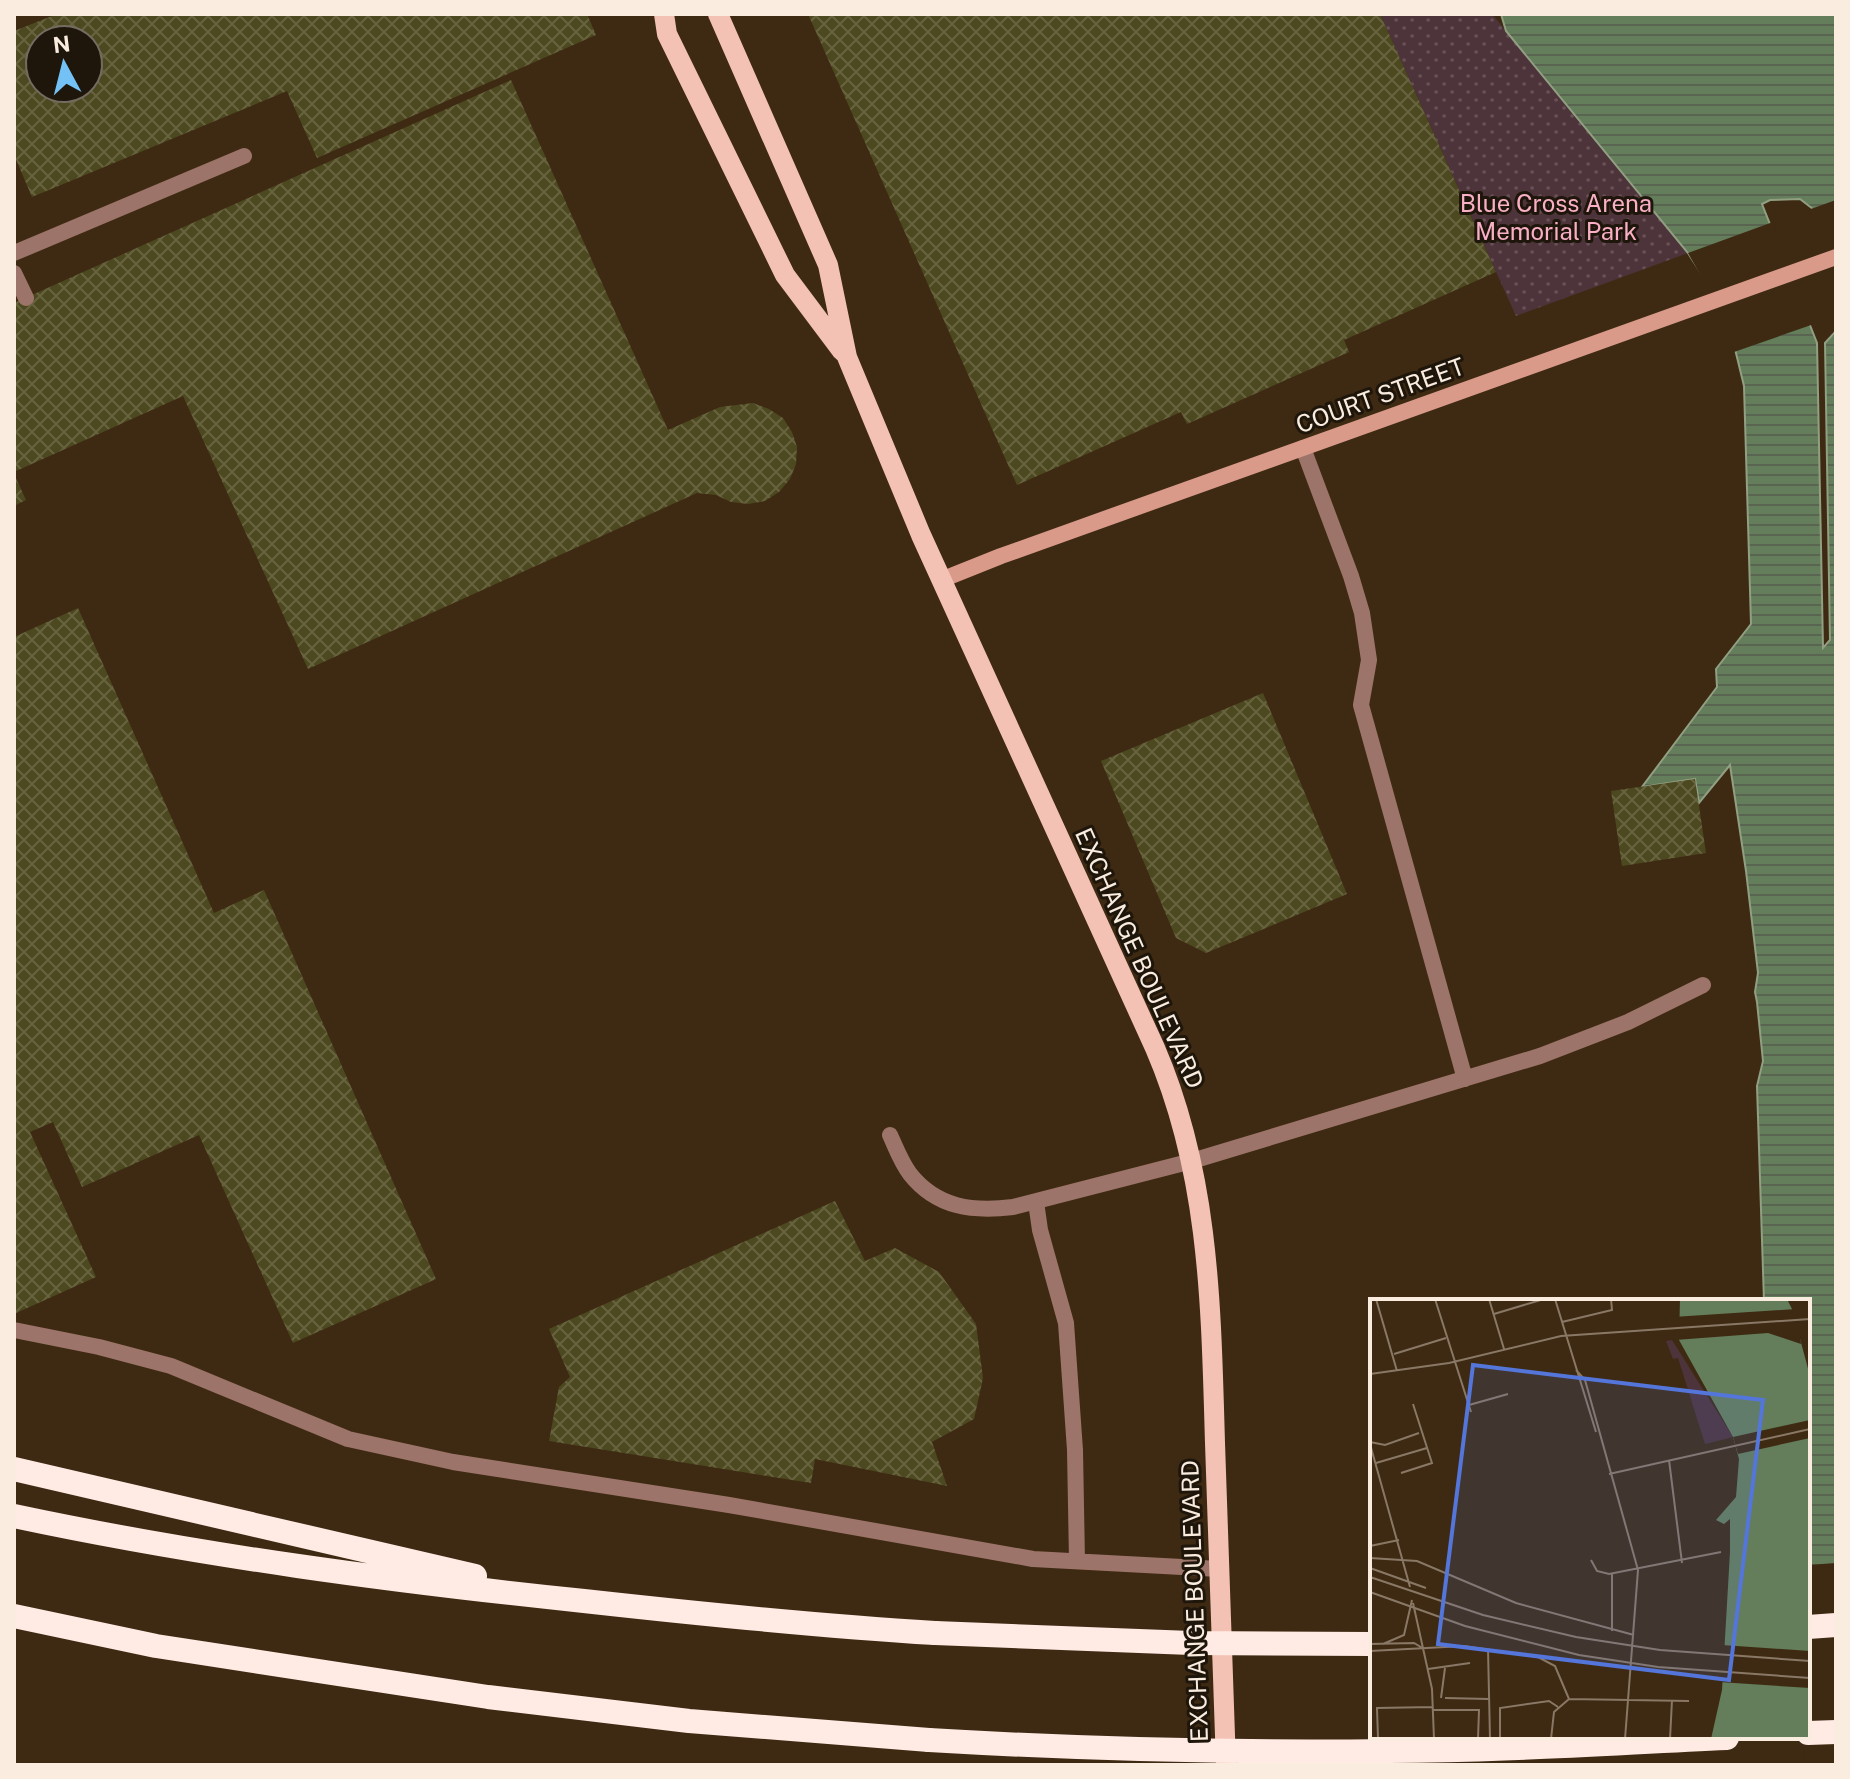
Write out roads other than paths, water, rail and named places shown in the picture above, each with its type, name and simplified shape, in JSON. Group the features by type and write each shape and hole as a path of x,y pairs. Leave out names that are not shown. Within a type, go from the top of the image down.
{"highway":[{"path":"14,1469 587,1602"},
{"path":"14,1516 269,1563 790,1623 935,1633 1205,1643 1370,1644"},
{"path":"14,1616 156,1646 556,1706 689,1721 929,1740 1122,1749 1378,1752 1701,1739"},
{"path":"14,1623 88,1632"},
{"path":"1810,1627 1836,1625"},
{"path":"1810,1733 1836,1732"}],"main road":[{"name":"EXCHANGE BOULEVARD","path":"664,14 667,34 785,275 847,357"},
{"name":"EXCHANGE BOULEVARD","path":"718,14 828,265 847,357 941,580 1166,1073 1192,1161 1209,1275 1226,1765"}],"street":[{"path":"14,253 244,156"},
{"name":"COURT STREET","path":"941,580 1836,257"},
{"path":"14,273 26,298"},
{"path":"1303,448 1362,613 1369,660 1361,705 1465,1079"},
{"path":"890,1135 910,1174 945,1201 971,1209 992,1210 1036,1202 1192,1161 1540,1056 1611,1029 1703,985"},
{"path":"1036,1202 1040,1230 1066,1323 1075,1450 1077,1561"},
{"path":"14,1330 99,1347 171,1366 348,1439 453,1462 729,1505 1033,1559 1219,1569"}],"park label":[{"name":"Blue Cross Arena Memorial Park","path":"1556,217"}]}
